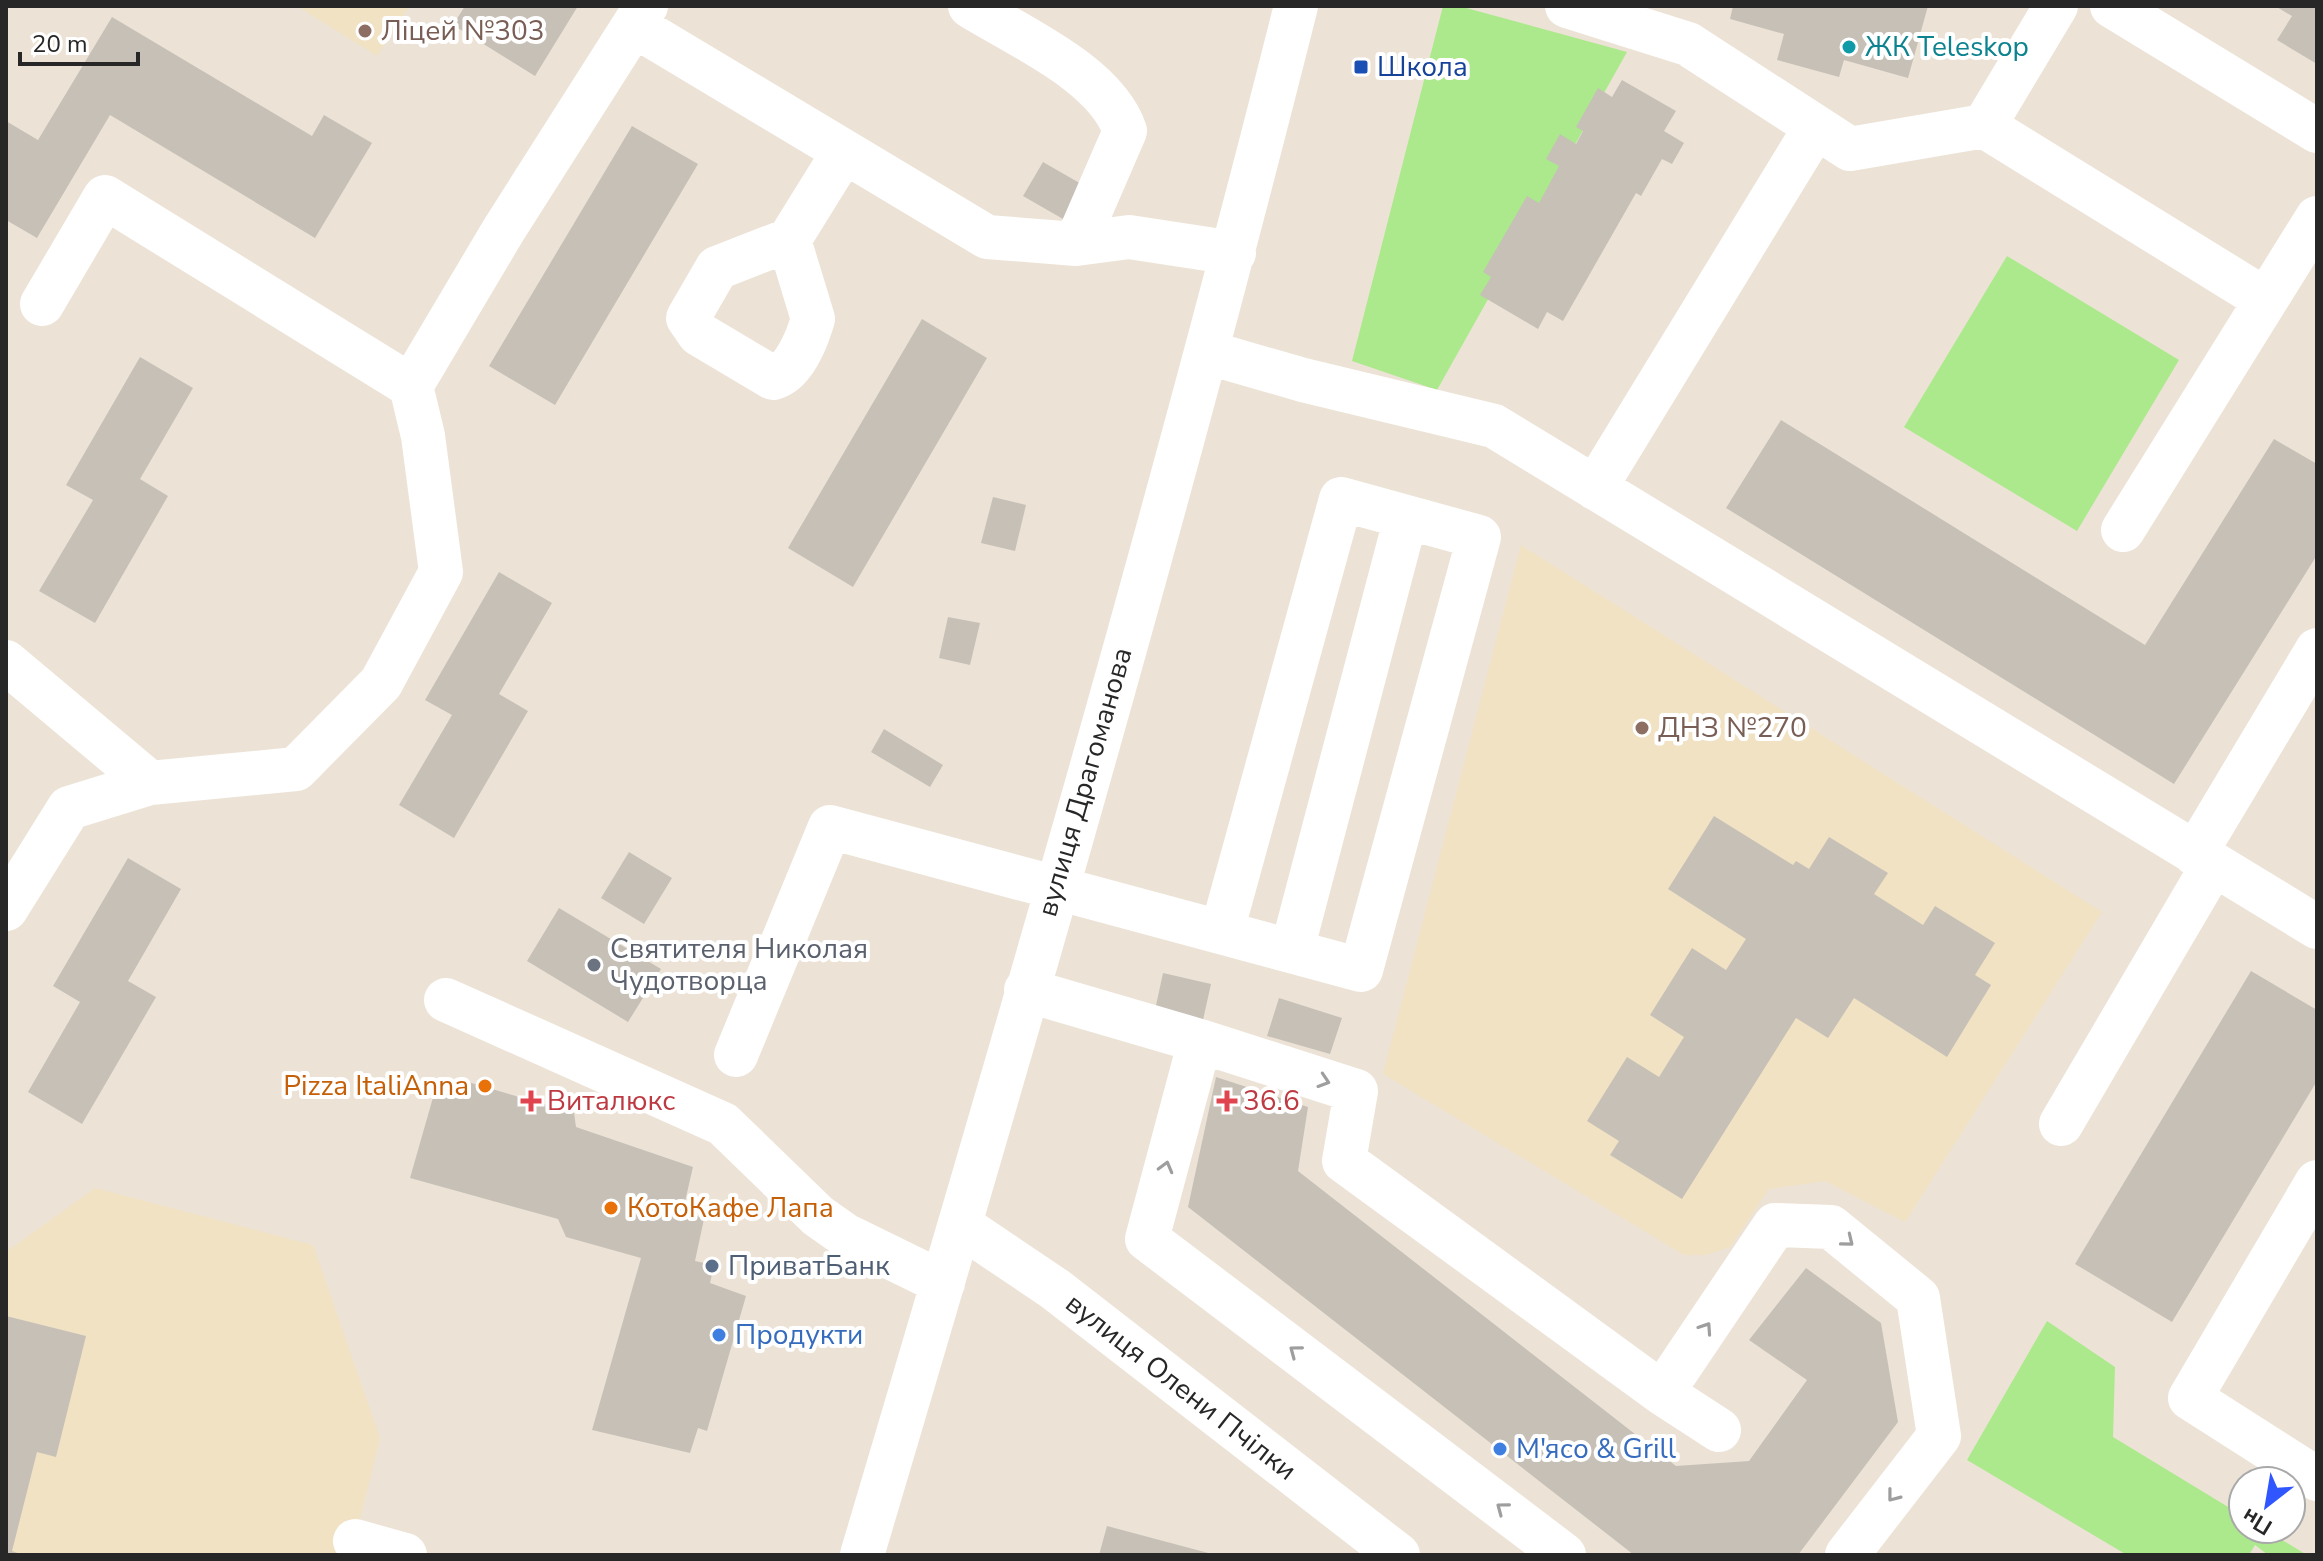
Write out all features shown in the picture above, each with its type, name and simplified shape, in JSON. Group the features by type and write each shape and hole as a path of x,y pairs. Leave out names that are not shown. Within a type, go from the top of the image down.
{"street":[{"path":"970,6 1088,80 1119,111 1125,131 1076,244"},
{"name":"вулиця Драгоманова","path":"862,1555 960,1225 1234,253 1296,6"},
{"path":"1567,6 1688,44 1850,149 1984,126 2266,300"},
{"path":"1984,126 2056,6"},
{"path":"2112,6 2317,131"},
{"path":"6,909 69,808 150,783 296,769 381,683 441,572 423,436 411,386 503,231 640,16 843,153 987,237 1076,244 1129,237 1234,253"},
{"path":"1595,488 1815,128"},
{"path":"789,240 843,153"},
{"path":"42,304 105,197 411,386"},
{"path":"2123,530 2317,218"},
{"path":"1206,352 1303,380 1494,426 2317,927"},
{"path":"736,1055 830,827 1056,885 1361,970 1479,537 1341,499 1222,931"},
{"path":"1292,950 1406,517"},
{"path":"2061,1124 2317,650"},
{"path":"6,662 150,783"},
{"path":"1026,990 1356,1091 1344,1161 1662,1393 1719,1430"},
{"path":"446,1000 723,1124 827,1222 845,1235 943,1283"},
{"path":"1200,1041 1147,1239 1564,1555"},
{"path":"2317,1182 2190,1398 2317,1479"},
{"name":"вулиця Олени Пчілки","path":"960,1225 1055,1289 1374,1547"},
{"path":"1662,1393 1775,1225 1831,1227 1918,1298 1939,1436 1847,1555"},
{"path":"355,1541 405,1555"}],"shaded area":[{"name":"Ліцей №303","path":"297,6 409,6 377,56"},
{"name":"ДНЗ №270","path":"1521,545 2102,912 1905,1222 1825,1181 1769,1189 1730,1247 1706,1255 1684,1255 1383,1074"},
{"path":"95,1188 313,1245 380,1438 351,1555 6,1555 6,1252"}],"green space":[{"path":"1443,6 1459,6 1627,52 1437,390 1352,361"},
{"path":"2007,256 2179,360 2077,531 1904,427"},
{"path":"2047,1321 2115,1367 2113,1437 2227,1506 2227,1545 2255,1545 2249,1555 2127,1555 1967,1460"},
{"path":"2255,1545 2290,1545 2307,1555 2268,1555"}],"building":[{"path":"465,6 578,6 535,76 453,25"},
{"name":"ЖК Teleskop","path":"1733,6 1928,6 1908,78 1844,60 1839,77 1777,60 1784,34 1730,19"},
{"path":"2275,6 2317,6 2317,64 2277,40 2292,16"},
{"path":"112,17 312,136 324,115 372,143 315,238 110,115 37,238 6,220 6,121 38,140"},
{"path":"1622,80 1676,111 1664,131 1684,143 1672,164 1662,159 1641,196 1636,193 1563,321 1547,312 1538,329 1480,295 1491,277 1483,272 1527,196 1539,203 1559,166 1546,159 1560,134 1576,144 1583,131 1576,127 1598,88 1612,97"},
{"path":"632,126 698,164 555,405 489,366"},
{"path":"1043,162 1083,185 1063,219 1023,196"},
{"path":"922,319 987,358 853,587 788,548"},
{"path":"140,357 193,388 140,479 168,496 95,623 39,591 93,500 66,485"},
{"path":"1781,420 2145,645 2274,439 2317,464 2317,555 2174,784 1726,508"},
{"path":"993,497 1026,505 1015,551 981,543"},
{"path":"499,572 552,603 499,694 528,711 454,838 399,805 452,715 425,700"},
{"path":"948,617 980,623 970,665 939,658"},
{"path":"884,729 943,765 930,787 871,752"},
{"path":"1714,816 1793,865 1796,861 1809,869 1829,837 1888,873 1874,894 1923,925 1935,906 1995,943 1975,975 1991,985 1947,1057 1854,998 1828,1038 1796,1018 1682,1199 1610,1155 1619,1141 1587,1121 1627,1057 1659,1077 1684,1037 1650,1015 1692,948 1726,970 1746,939 1668,889"},
{"path":"629,852 672,878 644,924 601,898"},
{"path":"128,858 181,889 128,981 156,997 82,1124 28,1092 80,1002 53,986"},
{"name":"Святителя Николая Чудотворца","path":"559,908 661,969 628,1022 527,961"},
{"path":"2251,971 2317,1010 2317,1081 2172,1322 2075,1264"},
{"path":"1163,973 1211,984 1203,1020 1155,1010"},
{"path":"1279,998 1342,1018 1330,1054 1267,1036"},
{"path":"1216,1077 1308,1107 1298,1171 1676,1466 1749,1461 1807,1380 1749,1340 1806,1268 1881,1323 1898,1422 1798,1555 1634,1555 1188,1207"},
{"path":"468,1082 574,1113 576,1127 693,1167 683,1210 704,1219 695,1261 714,1265 710,1283 746,1296 707,1431 698,1428 690,1453 592,1430 641,1258 566,1237 558,1219 410,1178 436,1087 463,1094"},
{"path":"6,1316 86,1336 56,1457 37,1452 12,1551 23,1555 6,1555"},
{"path":"1107,1526 1212,1554 1099,1555"}],"place":[{"name":"Ліцей №303","path":"365,31"},
{"name":"ЖК Teleskop","path":"1849,47"},
{"name":"Школа","path":"1361,67"},
{"name":"ДНЗ №270","path":"1642,728"},
{"name":"Святителя Николая Чудотворца","path":"594,965"},
{"name":"Pizza ItaliAnna","path":"485,1086"},
{"name":"Виталюкс","path":"531,1101"},
{"name":"36.6","path":"1227,1101"},
{"name":"КотоКафе Лапа","path":"611,1208"},
{"name":"ПриватБанк","path":"712,1266"},
{"name":"Продукти","path":"719,1335"},
{"name":"М'ясо & Grill","path":"1500,1449"}]}
